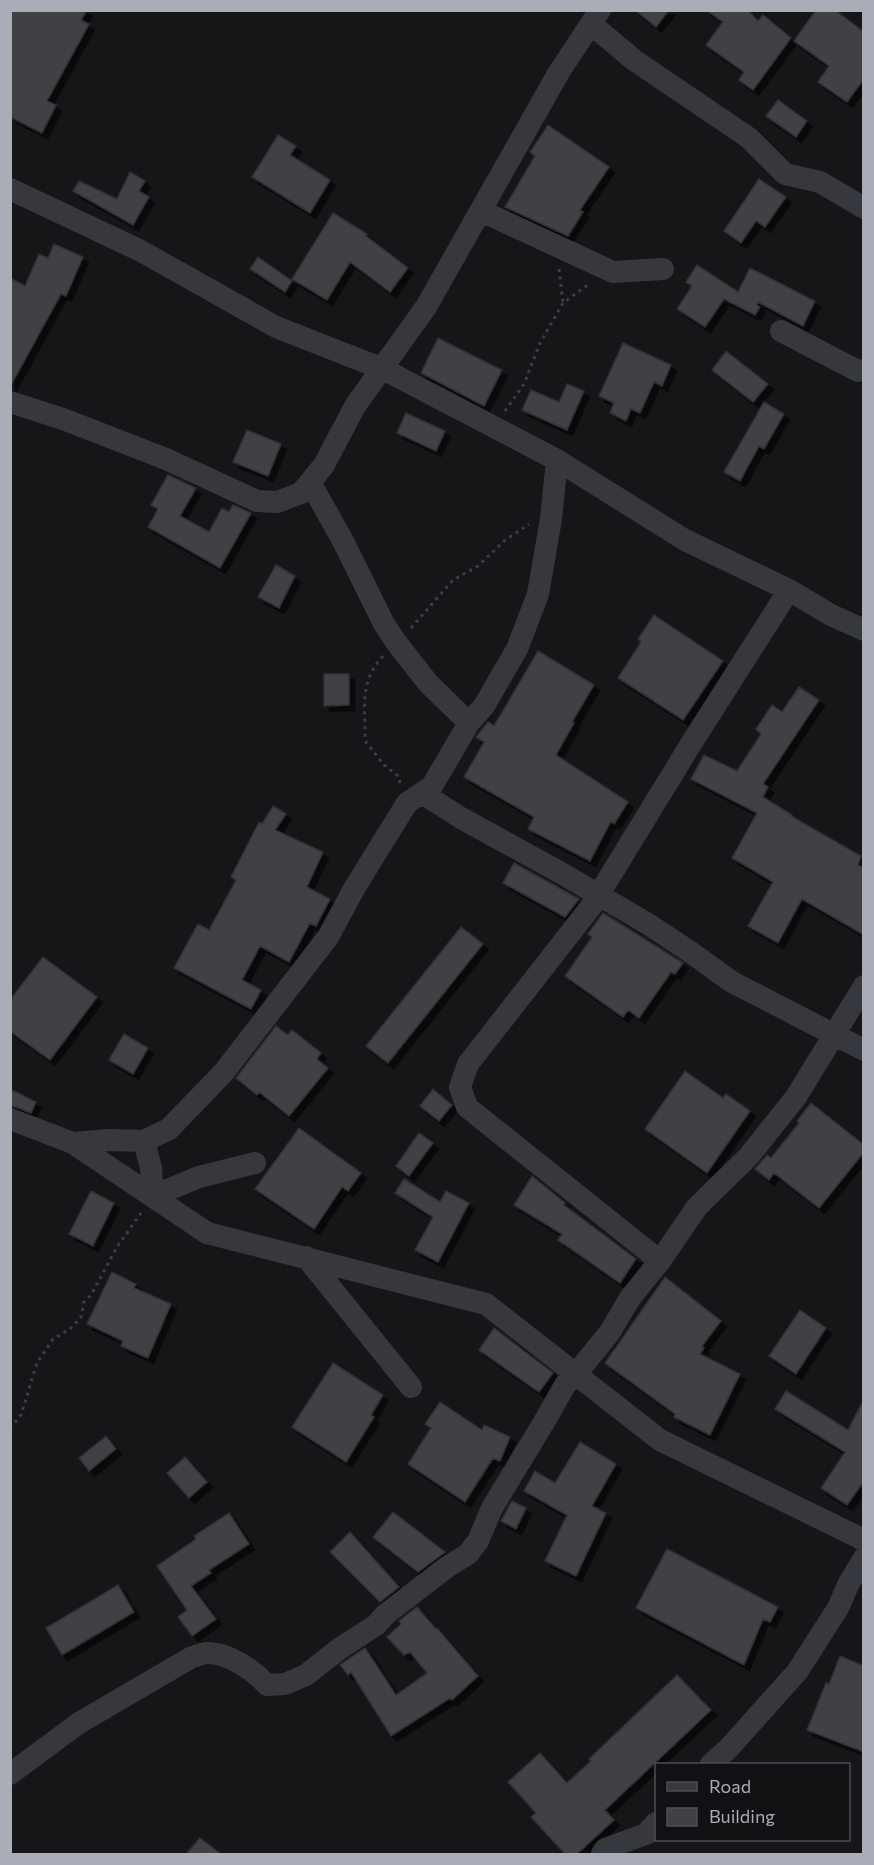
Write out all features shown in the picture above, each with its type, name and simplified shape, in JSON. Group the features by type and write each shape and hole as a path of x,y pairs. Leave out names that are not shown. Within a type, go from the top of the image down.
{"street":[{"path":"10,402 63,419 166,459 257,501 277,502 301,493 324,465 355,406 426,307 559,72 595,17 634,60 749,138 785,174 820,182 864,208"},
{"path":"10,189 141,251 276,327 383,369 557,460 685,540 789,590 831,615 864,630"},
{"path":"481,212 613,272 663,269"},
{"path":"781,331 858,371 864,370"},
{"path":"73,1143 109,1140 144,1141 169,1129 224,1072 328,937 355,887 415,798 432,786 470,723 484,706 517,649 538,594 557,460"},
{"path":"310,482 344,543 384,624 428,683 470,723"},
{"path":"660,1261 466,1107 460,1087 468,1064 598,895 704,721 789,590"},
{"path":"415,798 461,818 598,895 689,951 732,982 864,1050"},
{"path":"10,1774 79,1723 192,1657 206,1653 237,1662 254,1671 267,1685 285,1684 306,1675 339,1648 376,1625 386,1614 447,1567 468,1554 478,1541 492,1508 565,1385 610,1332 630,1298 660,1261 697,1207 750,1156 789,1106 836,1035 864,986"},
{"path":"10,1119 73,1143 207,1233 486,1304 660,1440 864,1540"},
{"path":"144,1141 151,1168 153,1196"},
{"path":"153,1196 199,1177 255,1163"},
{"path":"306,1257 411,1387"},
{"path":"712,1763 728,1749 797,1672 838,1608 864,1558"},
{"path":"602,1854 605,1849 646,1834 655,1825"}],"path":[{"path":"556,246 563,303"},
{"path":"494,427 524,384 540,342 563,303 608,270"},
{"path":"415,798 365,741 364,690 373,667 453,580 478,566 504,541 533,521 553,500"},
{"path":"10,1428 21,1415 37,1362 53,1339 70,1329 81,1317 84,1302 91,1295 117,1247 153,1196"}],"building":[{"path":"10,10 87,10 81,20 89,24 47,101 56,105 42,133 10,117"},
{"path":"635,10 669,10 656,27"},
{"path":"706,10 748,10 758,21 763,15 791,38 753,90 739,80 744,72 706,45 723,22"},
{"path":"816,10 835,10 864,32 864,79 847,102 818,82 829,66 794,41"},
{"path":"778,100 807,121 796,137 766,116"},
{"path":"548,125 609,167 580,210 583,212 568,236 505,207 535,156 530,152"},
{"path":"278,135 296,146 290,155 330,180 310,213 252,177"},
{"path":"130,172 145,181 139,191 149,197 133,225 73,191 79,181 117,199"},
{"path":"759,179 786,197 765,227 756,221 741,243 724,231"},
{"path":"333,213 367,234 366,236 408,268 390,292 350,262 327,300 292,279"},
{"path":"54,244 83,257 66,296 61,294 10,387 10,278 25,286 39,254 48,258"},
{"path":"258,257 292,281 285,292 250,269"},
{"path":"697,265 738,292 750,268 815,301 803,326 758,302 757,305 760,307 755,315 724,299 705,327 677,309 692,286 686,282"},
{"path":"438,338 502,370 484,406 421,373"},
{"path":"623,343 671,365 662,386 654,382 640,413 631,409 626,421 610,413 614,403 599,396"},
{"path":"726,351 768,384 753,402 712,370"},
{"path":"567,384 584,391 567,430 522,410 531,390 559,402"},
{"path":"764,402 784,414 764,449 759,446 740,481 724,472"},
{"path":"406,413 445,431 436,451 397,433"},
{"path":"247,430 281,444 268,476 233,462"},
{"path":"168,475 196,488 180,516 209,532 222,508 229,512 233,505 251,513 220,568 148,527 158,509 151,505"},
{"path":"276,565 295,576 279,608 258,597"},
{"path":"654,615 723,661 683,720 618,678 641,642 638,639"},
{"path":"538,651 594,685 556,755 628,802 614,824 611,821 590,861 528,829 534,817 464,777 484,742 476,737 488,722 494,726"},
{"path":"324,674 349,674 349,705 324,706"},
{"path":"799,687 819,700 763,784 768,787 763,797 791,816 861,856 858,865 864,868 864,935 802,899 778,943 748,926 773,882 732,858 757,813 691,779 704,755 737,771 761,734 756,729 772,705 782,712"},
{"path":"273,806 286,814 275,830 323,852 307,887 330,899 316,926 310,923 289,962 260,946 242,980 261,990 251,1009 174,968 198,924 209,930 236,880 231,877 259,822 262,824"},
{"path":"514,863 579,899 565,917 503,883"},
{"path":"603,913 683,963 675,974 671,972 639,1018 628,1010 623,1017 565,976 592,937 588,934"},
{"path":"461,927 483,944 388,1063 366,1046"},
{"path":"43,957 97,997 50,1060 10,1031 10,1000"},
{"path":"276,1026 288,1035 292,1030 321,1053 317,1059 328,1068 289,1116 259,1092 257,1095 236,1078"},
{"path":"124,1034 148,1048 133,1074 109,1060"},
{"path":"685,1071 723,1098 726,1094 750,1111 707,1173 645,1129"},
{"path":"10,1089 36,1102 31,1113 10,1105"},
{"path":"433,1089 452,1105 439,1121 420,1106"},
{"path":"811,1103 864,1145 864,1152 819,1208 774,1173 769,1180 755,1169 767,1155 771,1158 799,1123 797,1121"},
{"path":"299,1128 361,1173 348,1191 342,1187 314,1229 255,1189"},
{"path":"419,1133 433,1143 409,1176 396,1166"},
{"path":"532,1176 565,1203 564,1205 636,1259 620,1283 558,1240 562,1234 514,1205"},
{"path":"404,1179 440,1202 446,1191 469,1203 438,1262 415,1250 433,1217 395,1193"},
{"path":"91,1191 114,1203 93,1246 69,1234"},
{"path":"112,1272 136,1284 134,1288 171,1304 148,1358 121,1346 123,1341 87,1324"},
{"path":"665,1277 721,1321 702,1346 704,1348 700,1354 740,1374 710,1435 674,1417 675,1414 605,1363"},
{"path":"800,1310 826,1328 796,1374 769,1356"},
{"path":"494,1328 553,1373 539,1392 479,1350"},
{"path":"333,1363 383,1395 371,1415 374,1417 346,1462 292,1427"},
{"path":"786,1391 848,1430 864,1399 864,1481 847,1505 821,1488 845,1452 775,1409"},
{"path":"440,1402 482,1430 484,1425 510,1437 500,1461 493,1458 465,1502 408,1464 431,1428 425,1424"},
{"path":"106,1436 116,1449 89,1471 79,1458"},
{"path":"580,1442 616,1464 592,1506 606,1513 576,1576 545,1561 567,1515 524,1491 535,1471 555,1483"},
{"path":"185,1457 207,1482 189,1498 167,1473"},
{"path":"512,1501 526,1508 516,1529 501,1521"},
{"path":"393,1512 445,1552 418,1572 373,1537"},
{"path":"229,1513 249,1544 209,1570 211,1573 191,1586 216,1619 192,1636 178,1617 187,1610 157,1566 196,1539 194,1536"},
{"path":"350,1532 399,1587 380,1602 330,1552"},
{"path":"667,1549 778,1607 770,1622 763,1619 744,1665 636,1608"},
{"path":"118,1585 134,1612 62,1655 46,1628"},
{"path":"417,1607 478,1676 452,1700 450,1698 391,1736 351,1672 348,1675 340,1665 365,1648 396,1695 427,1673 410,1652 404,1655 387,1637 401,1624 399,1621"},
{"path":"840,1656 864,1666 864,1752 807,1730"},
{"path":"677,1675 711,1710 605,1810 614,1820 577,1854 565,1854 531,1817 536,1813 508,1782 540,1753 567,1783"},
{"path":"200,1838 221,1854 186,1854"}]}
